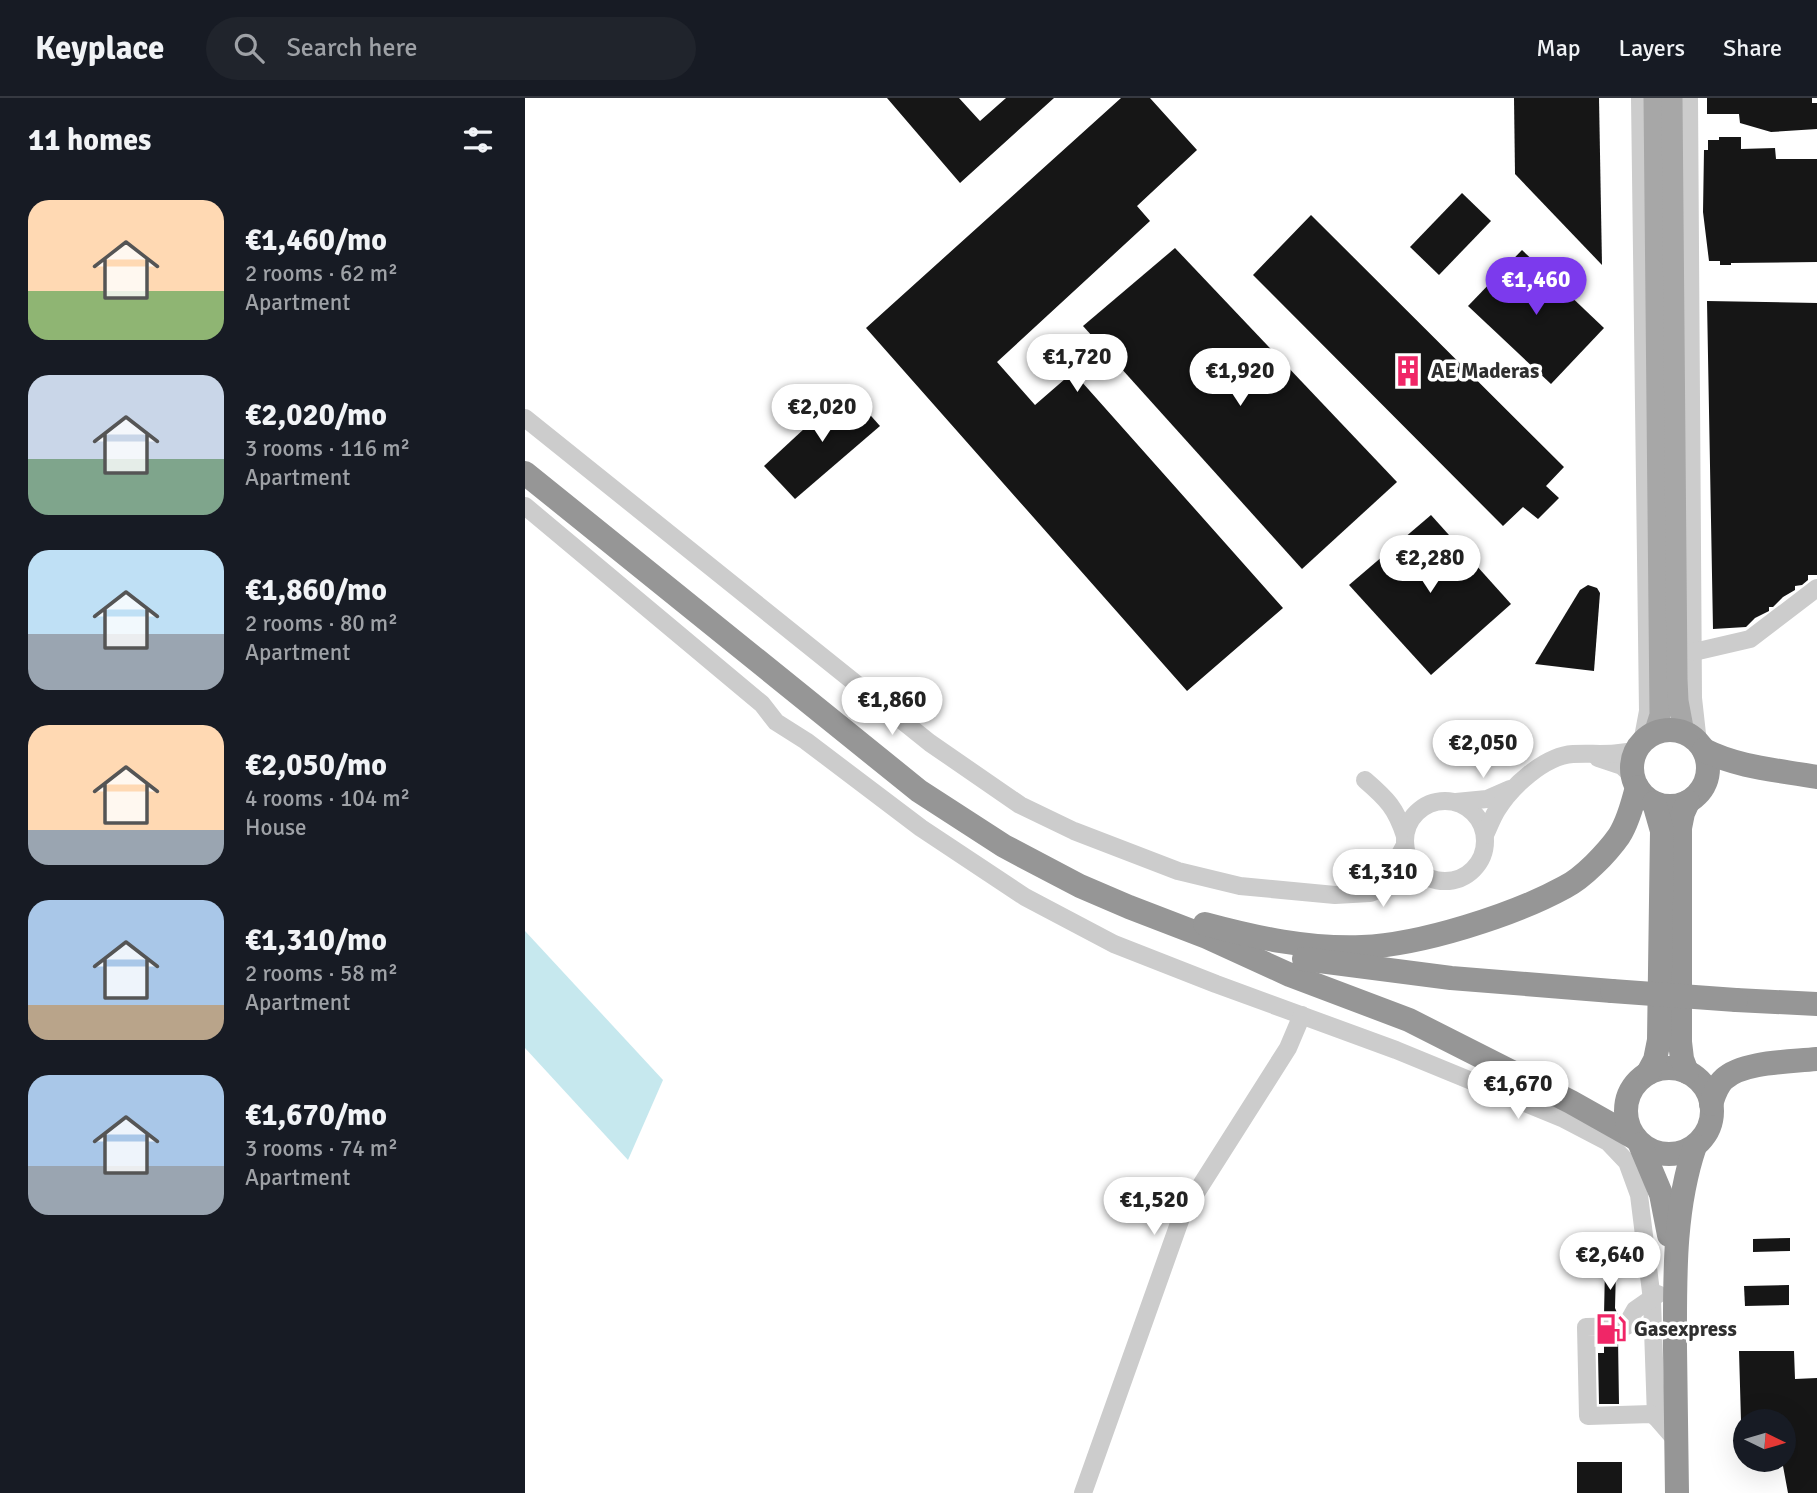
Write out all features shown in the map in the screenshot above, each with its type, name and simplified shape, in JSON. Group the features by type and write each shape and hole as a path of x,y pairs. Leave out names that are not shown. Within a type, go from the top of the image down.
{"highway":[{"path":"525,473 919,791 1005,846 1080,886 1207,937 1290,975 1409,1020 1571,1102 1650,1150 1673,1155 1695,1146"},
{"path":"1648,1073 1655,1060 1659,1040 1662,831 1633,762 1644,743 1663,731 1695,742 1727,761 1817,777"},
{"path":"1687,1072 1680,1042 1680,828 1688,802 1705,785 1708,774 1708,762 1695,742"},
{"path":"1129,907 1156,911 1280,942 1363,947 1405,943 1515,910 1567,886 1601,857 1619,835 1642,788"},
{"path":"1642,788 1665,806 1688,802"},
{"path":"1207,937 1311,960 1408,973 1612,991 1817,1004"},
{"path":"1677,1493 1674,1265 1678,1216 1687,1170 1695,1146 1709,1127 1711,1104 1724,1078 1751,1066 1817,1059"},
{"path":"1674,1265 1661,1194 1629,1127 1626,1103 1638,1081 1648,1073 1674,1068 1699,1080 1707,1091 1711,1104"}],"main road":[{"path":"1644,743 1660,715 1654,98"},
{"path":"1672,98 1678,701 1695,742"}],"street":[{"path":"1365,780 1388,800 1399,816 1408,858 1415,869 1425,877 1450,882 1473,871 1481,860 1485,835 1495,812 1538,768 1560,757 1574,754 1609,755 1644,743 1648,711 1640,98"},
{"path":"1689,98 1695,742"},
{"path":"525,418 930,743 1020,805 1074,831 1178,871 1240,886 1335,895 1370,893 1425,877"},
{"path":"525,506 762,704 776,722 806,741 921,828 1025,897 1114,944 1396,1050 1564,1119 1608,1142 1627,1162 1639,1195 1652,1300 1656,1417"},
{"path":"1693,652 1750,639 1817,588"},
{"path":"1591,755 1622,766 1642,788"},
{"path":"1335,895 1371,883 1380,877 1398,859 1408,824 1426,806 1435,802 1487,799 1517,787"},
{"path":"1388,800 1426,806"},
{"path":"1455,802 1475,814 1485,835"},
{"path":"1083,1493 1182,1215 1288,1048 1302,1015"},
{"path":"1674,1265 1660,1293 1635,1310 1626,1326 1586,1327 1588,1416 1651,1415 1656,1417 1676,1440"}],"water":[{"path":"525,931 663,1080 628,1160 525,1048"}],"building":[{"path":"887,98 959,98 980,121 1006,98 1054,98 960,183"},
{"path":"1121,98 1150,98 1197,150 1137,206 1150,221 997,362 1035,405 1073,372 1283,608 1187,691 866,328"},
{"path":"1514,98 1599,98 1602,265 1515,174"},
{"path":"1707,98 1812,98 1812,103 1817,103 1817,129 1771,132 1740,123 1739,114 1707,114"},
{"path":"1719,137 1741,137 1741,149 1775,148 1776,159 1817,159 1817,262 1720,265 1720,261 1709,261 1703,212 1704,150 1708,150 1708,140 1719,140"},
{"path":"1462,193 1491,221 1439,275 1410,247"},
{"name":"AE Maderas","path":"1311,215 1564,467 1546,486 1559,498 1538,519 1523,507 1503,526 1253,275"},
{"path":"1175,248 1397,482 1302,569 1083,326"},
{"path":"1522,250 1604,328 1551,384 1468,306"},
{"path":"1707,301 1817,303 1817,575 1808,575 1808,580 1795,586 1795,590 1773,607 1769,607 1769,611 1755,618 1746,627 1713,629"},
{"path":"847,389 880,426 795,499 764,466"},
{"path":"1431,515 1511,604 1431,675 1349,585"},
{"path":"1588,585 1597,588 1600,593 1594,671 1535,664 1580,590"},
{"path":"1790,1238 1790,1251 1753,1252 1753,1239"},
{"path":"1605,1267 1616,1268 1615,1308 1618,1315 1604,1315"},
{"path":"1789,1285 1789,1305 1745,1306 1744,1286"},
{"path":"1604,1338 1618,1338 1619,1404 1599,1404 1598,1353 1604,1353"},
{"path":"1739,1351 1794,1351 1795,1379 1817,1378 1817,1493 1788,1493 1784,1472 1796,1472 1796,1409 1741,1409"},
{"path":"1577,1462 1622,1462 1622,1493 1577,1493"}],"place":[{"name":"AE Maderas","path":"1408,371"},
{"name":"Gasexpress","path":"1611,1329"}]}
